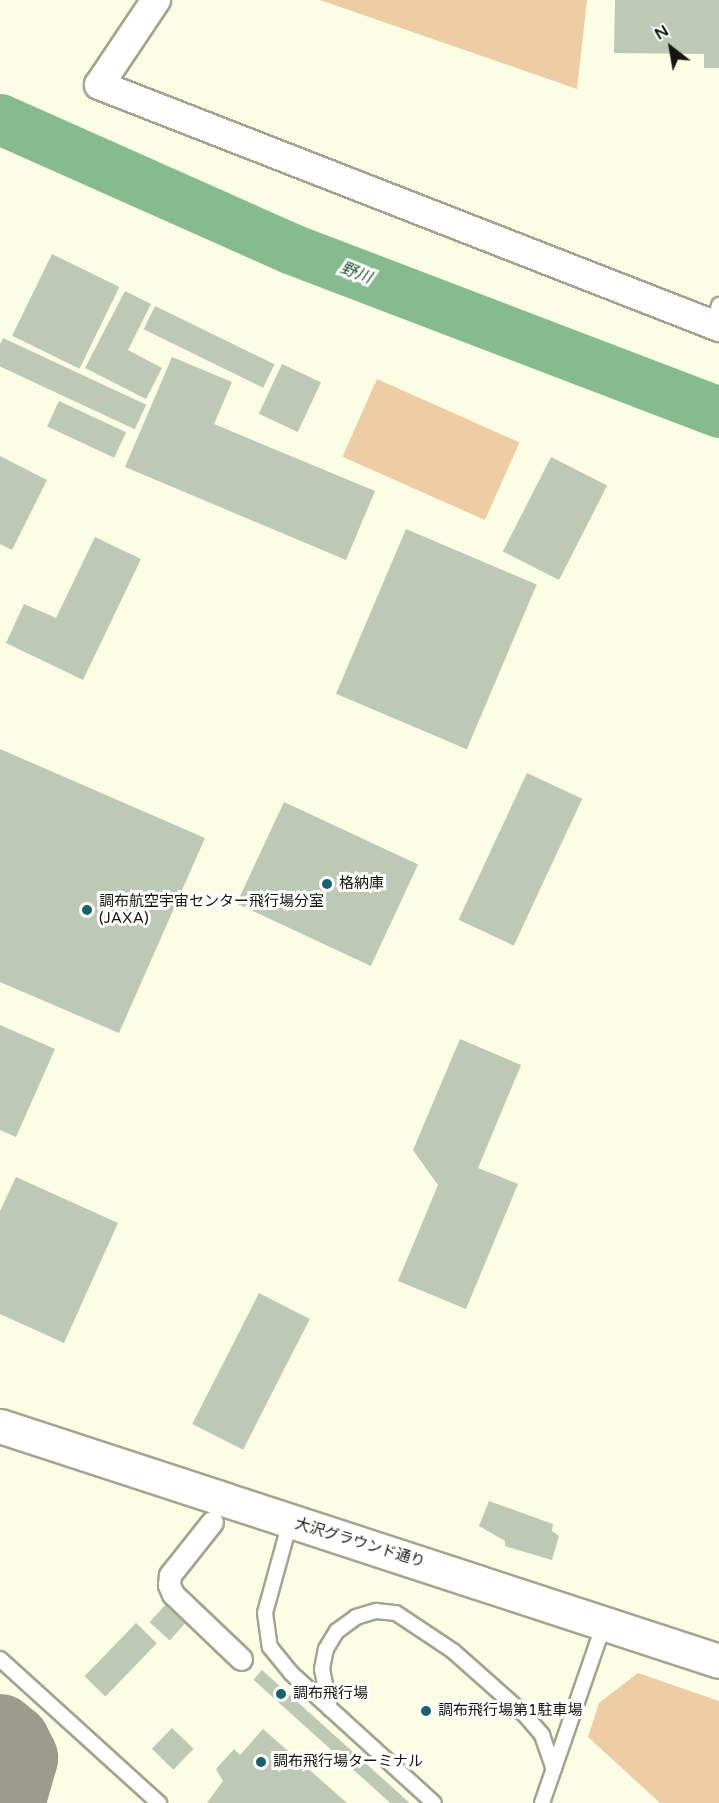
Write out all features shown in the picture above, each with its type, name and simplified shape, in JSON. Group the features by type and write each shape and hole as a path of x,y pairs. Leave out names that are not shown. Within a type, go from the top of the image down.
{"street":[{"path":"156,0 99,86 717,319"},
{"name":"大沢グラウンド通り","path":"0,1426 719,1661"},
{"path":"212,1522 170,1575 169,1585 173,1594 241,1659"}],"lane":[{"path":"290,1522 265,1613 265,1630 279,1660 434,1803"},
{"path":"330,1709 322,1669 326,1649 337,1631 356,1617 376,1611 396,1613 453,1651 524,1714 542,1735 554,1769"},
{"path":"542,1803 604,1624"},
{"path":"0,1659 159,1803"}],"shaded area":[{"path":"320,0 587,0 577,89"},
{"path":"377,379 520,442 485,520 342,457"},
{"path":"638,1673 719,1701 719,1803 660,1803 588,1737 599,1703"}],"building":[{"path":"615,0 719,0 719,68 704,68 704,54 614,53"},
{"path":"52,254 119,287 80,369 12,336"},
{"path":"125,291 151,304 128,350 162,368 146,399 85,368"},
{"path":"155,306 275,364 263,388 144,329"},
{"path":"3,338 146,405 135,429 0,366 0,344"},
{"path":"172,357 232,382 214,424 375,491 346,560 125,467"},
{"path":"282,364 321,382 298,432 259,414"},
{"path":"59,401 126,432 114,458 47,426"},
{"path":"0,456 47,480 12,550 0,544"},
{"path":"551,457 607,486 559,580 503,551"},
{"path":"406,529 537,584 467,749 336,694"},
{"path":"95,537 141,559 83,680 6,643 24,604 56,618"},
{"name":"調布航空宇宙センター飛行場分室 (JAXA)","path":"0,749 205,838 119,1033 0,982"},
{"path":"527,773 582,799 514,946 459,920"},
{"name":"格納庫","path":"284,802 418,865 371,966 237,904"},
{"path":"0,1025 55,1049 16,1137 0,1130"},
{"path":"460,1039 521,1065 478,1168 518,1184 466,1309 398,1281 438,1185 413,1150"},
{"path":"16,1177 118,1223 64,1343 0,1314 0,1211"},
{"path":"259,1293 310,1319 243,1450 192,1424"},
{"path":"489,1501 553,1524 552,1531 559,1536 552,1560 505,1546 505,1541 479,1526"},
{"path":"167,1603 187,1621 170,1640 150,1622"},
{"path":"136,1623 157,1643 105,1696 85,1676"},
{"path":"262,1670 410,1803 390,1803 253,1680"},
{"path":"172,1728 194,1749 173,1770 152,1749"},
{"name":"調布飛行場ターミナル","path":"263,1729 347,1803 207,1803 223,1781 216,1769 234,1749 240,1755"}],"waterway":[{"name":"野川","path":"0,119 292,249 719,412"}],"taxiway":[{"path":"0,1732 12,1742 20,1758 9,1797"}],"place":[{"name":"格納庫","path":"327,884"},
{"name":"調布航空宇宙センター飛行場分室 (JAXA)","path":"87,910"},
{"name":"調布飛行場","path":"281,1694"},
{"name":"調布飛行場第1駐車場","path":"426,1711"},
{"name":"調布飛行場ターミナル","path":"261,1762"}]}
